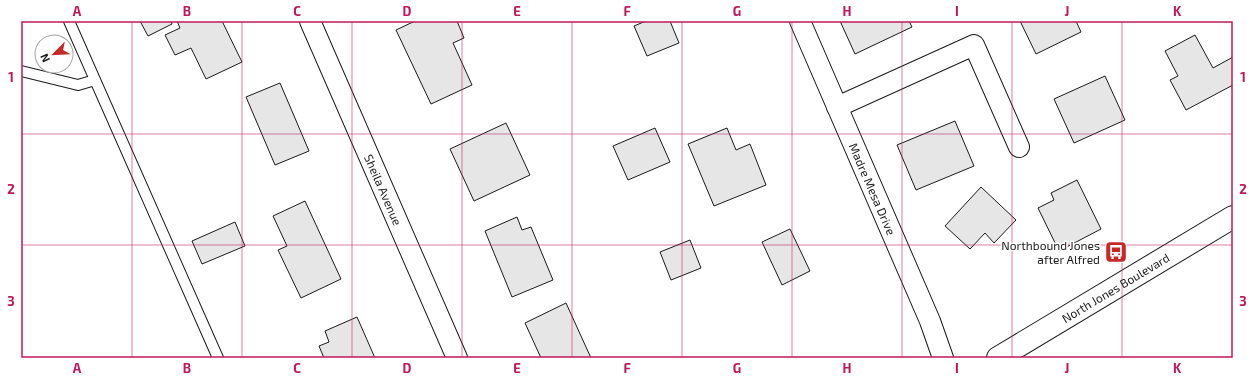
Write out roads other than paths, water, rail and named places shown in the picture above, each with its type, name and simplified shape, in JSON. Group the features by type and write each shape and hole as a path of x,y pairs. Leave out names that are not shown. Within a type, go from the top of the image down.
{"main road":[{"name":"North Jones Boulevard","path":"998,358 1233,217"}],"street":[{"name":"Sheila Avenue","path":"310,21 457,358"},
{"name":"Madre Mesa Drive","path":"800,21 930,321 943,358"},
{"path":"837,106 974,46 1019,147"}],"lane":[{"path":"68,21 218,358"},
{"path":"21,71 78,85 95,80"}],"place":[{"name":"Northbound Jones after Alfred","path":"1116,252"}]}
